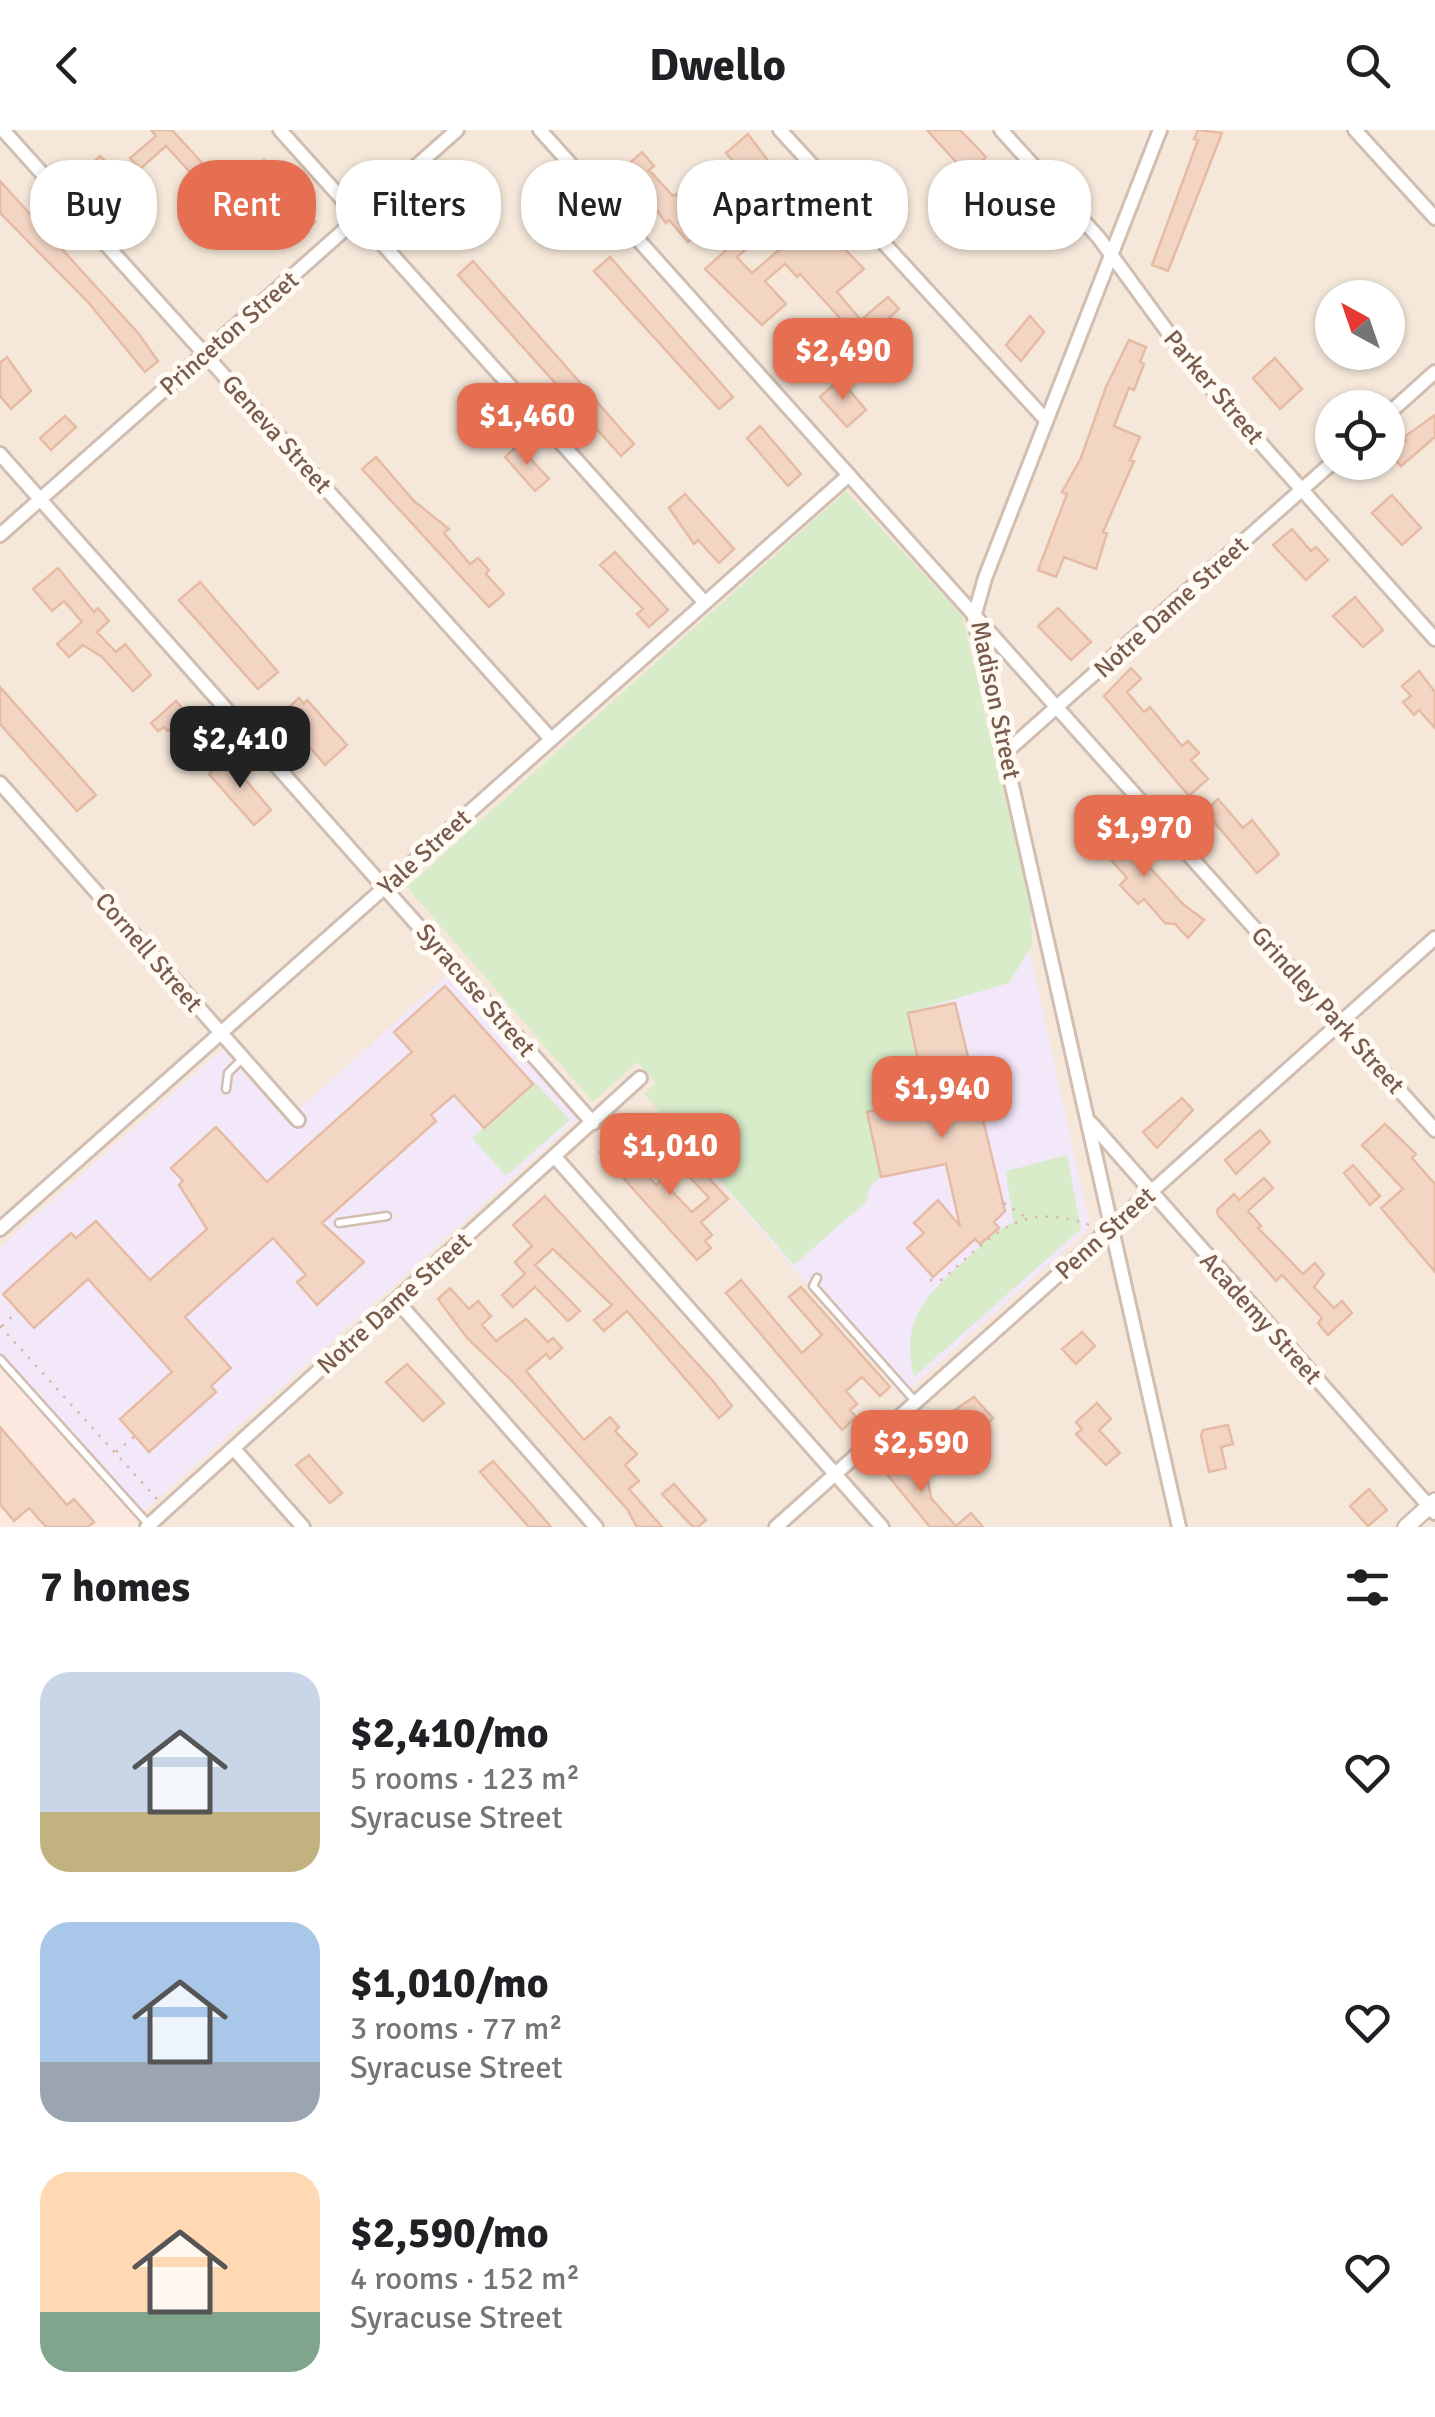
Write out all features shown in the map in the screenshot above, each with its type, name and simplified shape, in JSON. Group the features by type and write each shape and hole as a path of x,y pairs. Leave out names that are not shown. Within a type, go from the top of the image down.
{"street":[{"name":"Geneva Street","path":"3,130 551,738"},
{"path":"280,130 336,192"},
{"name":"Princeton Street","path":"424,160 457,130"},
{"name":"Grindley Park Street","path":"540,130 1435,1130"},
{"path":"780,130 1046,420"},
{"name":"Parker Street","path":"1001,130 1112,254 1197,372 1435,639"},
{"name":"Madison Street","path":"1160,130 1046,420 974,617 1007,750 1178,1527"},
{"path":"1355,130 1435,218"},
{"name":"Princeton Street","path":"0,535 336,239"},
{"path":"389,250 704,602"},
{"path":"1405,399 1435,372"},
{"name":"Syracuse Street","path":"0,454 593,1123"},
{"name":"Yale Street","path":"3,1221 848,475"},
{"name":"Notre Dame Street","path":"1007,750 1315,478"},
{"name":"Cornell Street","path":"0,782 298,1120"},
{"name":"Penn Street","path":"776,1527 1435,938"},
{"name":"Notre Dame Street","path":"149,1526 640,1078"},
{"name":"Academy Street","path":"1090,1121 1433,1507"},
{"path":"555,1157 882,1527"},
{"path":"396,1301 596,1527"},
{"path":"234,1449 303,1527"},
{"path":"1406,1527 1433,1507"}],"lane":[{"path":"226,1088 228,1072 243,1058"},
{"path":"339,1223 387,1216"},
{"path":"817,1278 813,1286 916,1402"},
{"path":"0,1359 149,1526"}],"path":[{"path":"1004,1204 1026,1218 1090,1226"},
{"path":"930,1280 940,1281 1000,1228 1026,1218"},
{"path":"18,1311 0,1326 157,1500"},
{"path":"115,1453 135,1436"}],"shaded area":[{"path":"0,130 1435,130 1435,1527 151,1527 0,1357"},
{"path":"1027,939 1090,1227 902,1395 670,1124 827,985"},
{"path":"449,974 577,1119 140,1515 0,1357 0,1247 223,1049 286,1121"},
{"path":"0,1357 152,1527 0,1527"}],"green space":[{"path":"846,491 962,615 1031,908 1032,945 1009,983 907,1013 926,1098 868,1112 881,1177 870,1187 866,1202 794,1265 644,1094 656,1083 637,1062 593,1102 407,887"},
{"path":"535,1082 570,1120 506,1176 472,1138"},
{"path":"1067,1155 1081,1229 914,1377 911,1338 921,1308 995,1233 1013,1223 1006,1171"}],"building":[{"path":"151,130 172,130 199,160 179,160 166,146 150,160 132,160 156,136"},
{"path":"927,130 960,130 986,157 954,160"},
{"path":"1198,130 1222,133 1168,271 1152,265 1198,140 1194,139"},
{"path":"748,134 768,160 732,160 726,153"},
{"path":"642,152 649,160 633,160"},
{"path":"657,179 673,196 677,195 677,229 669,220 666,223 657,211"},
{"path":"0,181 30,214 30,243 0,213"},
{"path":"37,250 63,250 139,334 158,361 145,372 88,302"},
{"path":"726,250 745,250 737,257 752,273 779,250 846,250 864,269 837,292 861,320 888,297 899,309 871,334 885,351 854,379 844,368 867,348 800,274 797,277 785,264 765,281 786,304 762,325 705,269"},
{"path":"610,257 733,397 719,409 594,271"},
{"path":"473,261 634,444 621,456 458,275"},
{"path":"1030,316 1044,332 1021,361 1006,345"},
{"path":"808,332 822,348 798,369 784,353"},
{"path":"1129,340 1146,347 1140,362 1144,364 1134,390 1129,388 1114,426 1140,437 1130,460 1134,461 1103,532 1107,533 1096,569 1064,557 1056,577 1038,570 1067,494 1062,492 1081,458 1106,387"},
{"path":"7,357 31,391 11,409 0,396 0,363"},
{"path":"1275,358 1302,389 1280,409 1253,378"},
{"path":"840,379 866,410 847,427 820,397"},
{"path":"1435,415 1435,437 1405,463 1405,436"},
{"path":"65,416 76,427 51,450 40,438"},
{"path":"760,426 801,474 788,486 747,438"},
{"path":"518,445 549,479 535,491 505,457"},
{"path":"376,457 414,501 449,529 444,533 470,564 478,558 489,570 486,574 504,594 489,607 362,469"},
{"path":"685,494 734,549 719,563 698,540 694,544 669,508"},
{"path":"1392,495 1421,528 1402,545 1372,513"},
{"path":"1292,529 1311,551 1316,547 1328,560 1306,580 1273,545"},
{"path":"615,552 668,610 649,627 637,614 643,609 600,565"},
{"path":"58,568 94,612 98,608 109,621 97,632 116,652 125,644 151,675 133,691 102,657 83,645 69,657 57,644 82,622 64,601 52,611 33,589"},
{"path":"200,582 278,672 258,689 179,600"},
{"path":"1355,597 1383,630 1363,647 1333,616"},
{"path":"1058,608 1091,642 1071,660 1038,626"},
{"path":"1131,668 1141,679 1127,692 1144,712 1150,707 1182,746 1188,741 1199,753 1191,760 1208,779 1189,796 1104,696"},
{"path":"1419,671 1435,692 1435,728 1419,710 1414,715 1403,702 1411,696 1402,686"},
{"path":"0,687 96,795 77,811 0,724"},
{"path":"299,698 304,704 307,700 347,745 325,765 281,714"},
{"path":"176,701 187,714 168,731 164,727 158,731 151,723"},
{"path":"227,758 271,810 254,825 209,774"},
{"path":"1218,799 1243,828 1252,820 1279,854 1257,873 1205,811"},
{"path":"1105,818 1183,904 1204,920 1188,938 1175,924 1165,923 1144,899 1138,904 1120,885 1127,878 1088,834"},
{"path":"445,986 533,1084 484,1128 454,1095 431,1115 436,1121 322,1223 364,1262 317,1305 297,1282 306,1275 273,1238 185,1317 231,1368 211,1386 216,1392 149,1452 120,1419 172,1372 88,1279 34,1328 3,1294 71,1233 76,1238 96,1221 150,1280 207,1229 179,1185 183,1181 171,1168 216,1127 267,1182 412,1052 394,1032"},
{"path":"955,1003 1005,1211 994,1222 999,1228 980,1244 975,1239 933,1277 907,1248 924,1233 914,1223 938,1200 960,1226 946,1164 881,1177 867,1112 926,1098 908,1013"},
{"path":"1182,1098 1193,1110 1157,1148 1143,1132"},
{"path":"1385,1124 1416,1154 1412,1158 1435,1184 1435,1272 1381,1208 1403,1189 1362,1145"},
{"path":"1260,1130 1270,1142 1236,1174 1225,1160"},
{"path":"615,1139 635,1161 642,1154 649,1163 642,1169 656,1185 661,1180 692,1212 709,1198 679,1165 689,1156 728,1199 701,1222 712,1235 705,1241 711,1248 697,1260 600,1152"},
{"path":"1353,1165 1380,1196 1370,1205 1344,1173"},
{"path":"1264,1178 1273,1188 1248,1211 1261,1226 1258,1228 1303,1274 1315,1263 1324,1274 1314,1287 1334,1308 1342,1301 1352,1313 1328,1335 1318,1323 1322,1318 1282,1275 1276,1281 1218,1215 1217,1210 1234,1194 1239,1200"},
{"path":"545,1196 713,1381 732,1406 719,1418 627,1311 604,1331 594,1320 612,1305 553,1249 535,1265 580,1311 568,1321 535,1287 513,1307 502,1295 525,1274 515,1262 532,1246 513,1225"},
{"path":"741,1280 802,1353 822,1335 789,1297 801,1287 890,1387 880,1396 862,1377 846,1391 857,1404 850,1410 856,1417 842,1430 726,1293"},
{"path":"450,1288 469,1309 478,1301 491,1316 482,1325 496,1341 526,1319 548,1342 553,1338 562,1348 550,1359 546,1354 526,1371 584,1440 610,1417 619,1427 615,1431 637,1454 625,1465 639,1481 629,1489 662,1527 637,1527 627,1509 513,1382 467,1338 438,1299"},
{"path":"1082,1332 1095,1346 1076,1364 1062,1349"},
{"path":"407,1364 444,1403 423,1421 386,1382"},
{"path":"974,1397 993,1418 971,1441 943,1418"},
{"path":"1097,1403 1111,1419 1099,1430 1120,1453 1106,1465 1076,1434 1082,1429 1076,1422"},
{"path":"1228,1425 1233,1444 1221,1447 1226,1468 1209,1472 1203,1430"},
{"path":"0,1427 67,1505 74,1499 94,1522 88,1527 46,1527 29,1508 14,1521 0,1504"},
{"path":"895,1453 914,1475 918,1471 928,1481 931,1498 956,1526 971,1513 983,1527 930,1527 880,1466"},
{"path":"309,1455 342,1493 330,1503 296,1465"},
{"path":"493,1461 551,1527 529,1527 480,1472"},
{"path":"674,1484 706,1520 698,1527 693,1527 662,1494"},
{"path":"1369,1489 1387,1510 1368,1526 1350,1506"}]}
